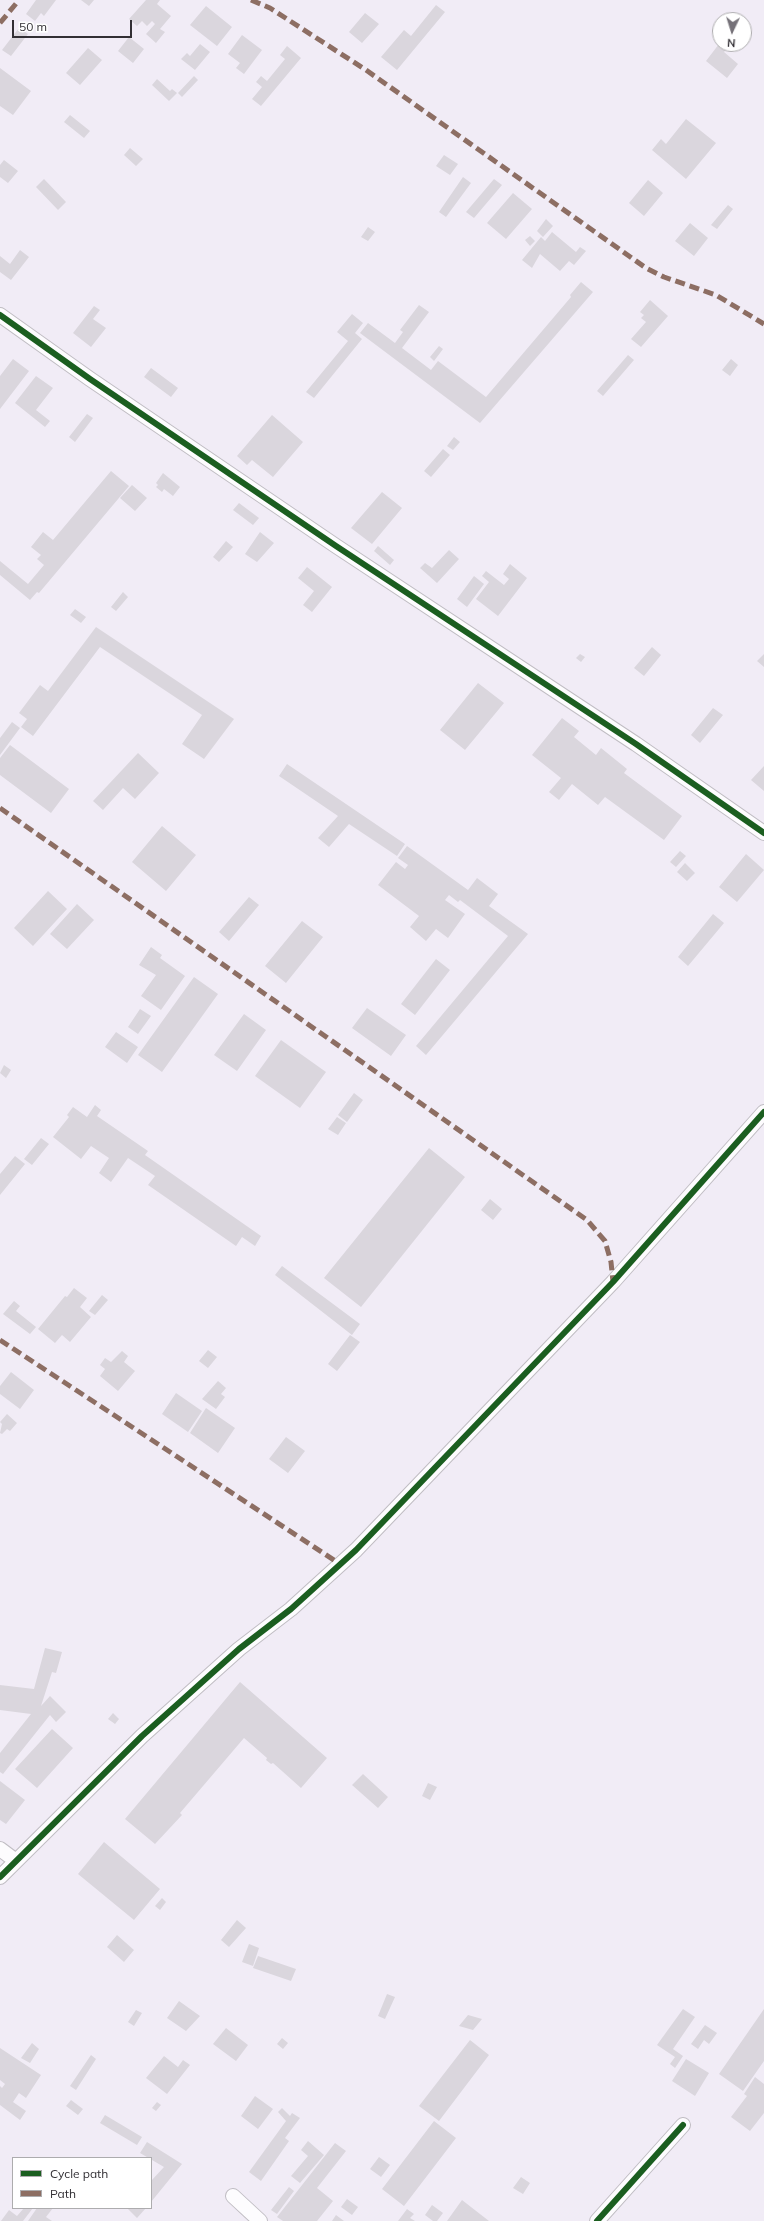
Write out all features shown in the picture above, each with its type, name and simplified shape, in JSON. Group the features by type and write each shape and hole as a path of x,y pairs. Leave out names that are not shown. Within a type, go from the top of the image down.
{"street":[{"path":"0,314 90,379 349,555 636,744 764,833"},
{"path":"0,1877 142,1736 240,1648 291,1609 356,1550 613,1282 764,1112"},
{"path":"0,1849 16,1861"},
{"path":"597,2221 683,2125"},
{"path":"233,2196 260,2221"}],"building":[{"path":"36,0 56,0 44,16 41,13 35,21 26,14"},
{"path":"81,0 94,0 89,6"},
{"path":"146,0 160,0 157,4 171,16 160,29 165,32 156,43 146,34 155,24 152,21 147,26 142,21 137,26 129,19"},
{"path":"436,5 445,12 397,70 381,57 404,30 411,36"},
{"path":"206,6 232,27 217,46 190,25"},
{"path":"365,13 379,24 362,43 349,32"},
{"path":"19,28 28,34 11,56 2,50"},
{"path":"242,35 262,50 244,74 236,68 240,63 228,54"},
{"path":"129,37 144,49 133,63 118,51"},
{"path":"200,44 210,52 195,70 181,59 187,53 190,56"},
{"path":"287,46 301,58 261,106 252,99 262,87 256,82 261,76 267,81 285,59 280,55"},
{"path":"88,48 102,60 80,85 66,73"},
{"path":"713,52 724,52 738,64 727,78 706,61"},
{"path":"0,68 31,91 13,115 0,106"},
{"path":"194,76 198,80 182,97 178,93"},
{"path":"157,79 170,91 172,89 177,93 169,101 152,85"},
{"path":"70,115 90,131 84,138 64,122"},
{"path":"686,119 716,143 686,179 652,150 661,139 666,144"},
{"path":"130,148 143,159 136,166 124,155"},
{"path":"444,155 458,164 450,175 436,166"},
{"path":"4,160 18,171 8,183 0,177 0,165"},
{"path":"463,177 471,183 446,217 439,212"},
{"path":"44,179 66,202 58,210 36,187"},
{"path":"494,179 502,185 474,218 466,212"},
{"path":"648,180 663,193 644,216 629,203"},
{"path":"513,193 532,209 506,239 487,223"},
{"path":"728,205 733,209 717,229 711,225"},
{"path":"546,219 553,226 543,237 537,231"},
{"path":"690,223 708,238 694,256 675,241"},
{"path":"368,227 375,232 368,241 361,237"},
{"path":"552,232 576,252 580,247 586,251 574,265 569,261 560,271 540,254 532,268 522,260 541,237 545,241"},
{"path":"530,236 535,241 530,246 525,240"},
{"path":"20,250 29,257 11,280 0,272 0,256 10,264"},
{"path":"581,282 593,292 480,423 360,333 368,323 395,343 403,332 400,330 419,305 429,312 402,348 431,370 438,361 486,397 571,297 570,295"},
{"path":"650,300 668,316 641,347 631,339 646,322 641,318 644,315 640,312"},
{"path":"94,306 100,310 93,319 106,328 91,347 73,333"},
{"path":"352,314 363,323 355,333 362,339 314,398 306,392 348,341 337,332"},
{"path":"439,346 443,349 434,361 430,357"},
{"path":"628,355 634,360 603,396 597,391"},
{"path":"13,359 29,371 0,409 0,376"},
{"path":"731,359 738,365 730,376 722,370"},
{"path":"151,368 178,388 171,397 144,377"},
{"path":"36,376 53,388 36,410 50,421 45,427 15,403"},
{"path":"87,414 93,418 75,442 69,437"},
{"path":"272,415 303,442 273,477 252,460 247,465 237,456"},
{"path":"454,437 460,442 453,450 447,446"},
{"path":"443,449 450,455 431,477 424,471"},
{"path":"111,471 129,486 39,593 37,592 30,600 0,575 0,561 28,584 44,565 37,559 41,555 31,547 43,532 53,540"},
{"path":"163,473 180,487 173,496 164,489 162,492 156,487 158,485 156,483"},
{"path":"132,485 147,498 135,511 120,498"},
{"path":"382,492 402,508 372,544 351,528"},
{"path":"239,503 259,518 253,525 233,510"},
{"path":"260,532 274,543 257,562 245,554"},
{"path":"226,541 233,547 219,562 213,557"},
{"path":"378,546 394,560 390,565 374,551"},
{"path":"449,550 459,559 437,583 420,568 425,563 432,568"},
{"path":"510,564 527,578 498,616 476,599 489,582 482,576 486,571 504,585 509,579 503,574"},
{"path":"307,567 332,587 312,612 303,605 314,591 298,578"},
{"path":"474,576 484,584 467,607 457,599"},
{"path":"123,592 128,597 116,611 111,607"},
{"path":"75,609 86,617 81,623 70,615"},
{"path":"96,627 234,719 204,759 182,744 202,715 100,647 33,736 21,727 27,719 19,713 40,685 48,691"},
{"path":"652,647 661,655 644,676 634,668"},
{"path":"580,654 585,657 581,662 576,658"},
{"path":"764,654 764,667 757,661"},
{"path":"478,683 504,703 465,750 440,730"},
{"path":"713,708 723,715 700,743 691,735"},
{"path":"562,718 579,731 574,737 596,755 601,748 627,769 624,773 682,816 664,840 605,797 598,805 572,784 559,800 549,792 561,778 532,755"},
{"path":"12,722 20,728 0,755 0,738"},
{"path":"10,745 69,789 51,813 0,775 0,758"},
{"path":"138,753 159,773 135,799 123,788 103,810 93,801"},
{"path":"287,764 405,844 397,856 349,824 329,847 318,838 338,816 279,776"},
{"path":"764,766 764,791 751,780"},
{"path":"162,826 196,855 166,891 132,862"},
{"path":"407,846 468,890 477,878 498,894 489,906 528,934 426,1055 416,1046 508,936 460,900 458,902 449,895 445,900 465,914 448,938 436,929 426,941 410,927 419,916 378,885 396,862 405,869 408,865 398,858"},
{"path":"680,851 686,856 676,867 670,862"},
{"path":"746,854 764,870 737,902 719,887"},
{"path":"685,863 695,873 687,881 677,872"},
{"path":"48,891 67,909 33,946 14,928"},
{"path":"249,897 259,905 229,941 219,932"},
{"path":"77,904 94,920 67,949 50,934"},
{"path":"713,914 724,923 688,966 678,957"},
{"path":"302,921 323,937 286,983 265,966"},
{"path":"151,947 162,955 160,958 185,976 161,1010 141,996 156,975 139,965"},
{"path":"436,959 450,970 415,1015 401,1004"},
{"path":"194,977 218,994 162,1072 138,1055"},
{"path":"367,1008 406,1035 391,1056 352,1028"},
{"path":"140,1009 151,1016 138,1034 128,1027"},
{"path":"244,1014 266,1030 237,1071 214,1055"},
{"path":"116,1032 138,1047 127,1063 105,1047"},
{"path":"281,1040 326,1072 300,1108 255,1076"},
{"path":"4,1065 11,1070 6,1078 0,1073"},
{"path":"354,1093 363,1100 347,1122 338,1115"},
{"path":"95,1105 101,1110 97,1116 148,1151 145,1155 261,1236 255,1246 242,1237 236,1246 148,1185 155,1176 128,1158 111,1182 99,1173 109,1158 91,1146 81,1159 53,1137 69,1117 67,1115 73,1107 87,1117"},
{"path":"337,1117 346,1123 338,1135 328,1129"},
{"path":"41,1138 49,1144 32,1165 24,1159"},
{"path":"429,1148 465,1177 361,1307 324,1278"},
{"path":"15,1156 25,1164 0,1195 0,1174"},
{"path":"490,1199 502,1209 493,1220 481,1210"},
{"path":"282,1266 360,1324 352,1335 275,1275"},
{"path":"74,1288 87,1298 80,1307 91,1317 70,1342 62,1335 55,1343 38,1329 65,1296 67,1297"},
{"path":"102,1295 108,1300 95,1315 89,1311"},
{"path":"14,1301 20,1306 16,1311 36,1327 30,1334 3,1314"},
{"path":"350,1335 360,1342 337,1371 328,1364"},
{"path":"208,1350 217,1357 208,1368 199,1361"},
{"path":"122,1351 128,1356 124,1362 135,1371 118,1391 100,1376 105,1369 100,1365 105,1358 111,1362"},
{"path":"11,1372 34,1390 20,1409 0,1394 0,1386"},
{"path":"218,1381 226,1388 221,1394 225,1397 216,1409 202,1399"},
{"path":"176,1393 202,1411 188,1432 162,1414"},
{"path":"206,1408 235,1428 218,1453 190,1433"},
{"path":"7,1414 17,1423 10,1431 7,1429 2,1434 0,1433 2,1424 0,1422"},
{"path":"286,1437 305,1451 288,1473 269,1459"},
{"path":"45,1648 62,1652 56,1673 52,1672 41,1706 50,1696 66,1712 56,1722 50,1715 3,1774 0,1772 0,1753 31,1714 0,1710 0,1685 34,1689"},
{"path":"240,1682 327,1758 301,1788 273,1763 271,1764 266,1760 267,1758 244,1738 180,1813 182,1815 155,1844 125,1819"},
{"path":"113,1713 119,1719 115,1724 108,1719"},
{"path":"52,1729 73,1748 37,1788 15,1769"},
{"path":"363,1774 388,1797 378,1808 352,1785"},
{"path":"0,1781 25,1800 6,1824 0,1820"},
{"path":"428,1783 437,1787 430,1800 422,1796"},
{"path":"104,1842 160,1889 134,1920 78,1874"},
{"path":"162,1898 166,1902 160,1910 155,1906"},
{"path":"237,1920 246,1928 229,1947 221,1940"},
{"path":"117,1935 134,1950 124,1962 107,1947"},
{"path":"249,1944 259,1948 253,1966 242,1962"},
{"path":"258,1956 296,1969 291,1981 253,1968"},
{"path":"387,1994 395,1997 385,2019 378,2016"},
{"path":"179,2001 200,2016 186,2031 167,2018"},
{"path":"683,2009 695,2017 673,2049 683,2056 675,2068 670,2064 675,2057 657,2045"},
{"path":"764,2009 764,2061 743,2091 719,2074"},
{"path":"136,2010 142,2013 134,2026 128,2022"},
{"path":"468,2015 482,2019 473,2030 459,2026"},
{"path":"705,2025 717,2033 709,2044 704,2040 698,2049 691,2044"},
{"path":"226,2028 248,2045 236,2061 213,2044"},
{"path":"282,2038 288,2043 283,2049 277,2044"},
{"path":"470,2040 489,2055 439,2121 419,2106"},
{"path":"32,2043 39,2049 30,2063 21,2058"},
{"path":"0,2048 41,2075 26,2098 19,2093 13,2102 26,2111 20,2120 0,2105 0,2086 2,2088 5,2084 0,2080"},
{"path":"91,2055 96,2059 76,2090 70,2086"},
{"path":"164,2056 178,2067 183,2060 190,2065 167,2094 146,2078"},
{"path":"686,2059 709,2073 695,2096 672,2081"},
{"path":"755,2077 764,2084 764,2113 750,2131 731,2117 747,2096 744,2094"},
{"path":"255,2096 273,2109 258,2129 241,2116"},
{"path":"71,2100 83,2109 78,2115 66,2106"},
{"path":"157,2102 161,2105 156,2111 152,2108"},
{"path":"282,2108 290,2116 292,2113 300,2118 285,2138 289,2141 261,2181 249,2172 286,2121 278,2112"},
{"path":"105,2115 142,2137 137,2145 100,2123"},
{"path":"434,2121 456,2138 404,2206 382,2189"},
{"path":"308,2141 324,2155 300,2183 291,2176 308,2156 301,2150"},
{"path":"147,2142 182,2164 152,2201 152,2180 164,2167 152,2160 152,2157 147,2157 140,2153"},
{"path":"335,2143 346,2151 317,2188 333,2201 317,2221 283,2221 277,2217"},
{"path":"379,2157 390,2165 381,2177 370,2169"},
{"path":"521,2177 530,2183 523,2194 513,2188"},
{"path":"289,2187 294,2191 277,2214 271,2210"},
{"path":"347,2199 358,2207 352,2215 341,2207"},
{"path":"462,2200 489,2221 447,2221"},
{"path":"432,2205 443,2213 437,2221 433,2221 425,2215"},
{"path":"23,2209 32,2209 23,2221 1,2221 9,2210 17,2216"},
{"path":"36,2209 52,2209 46,2217 52,2221 28,2221"},
{"path":"128,2209 145,2209 137,2218"},
{"path":"407,2209 414,2214 410,2218 415,2221 398,2221"},
{"path":"336,2215 344,2221 332,2221"}],"marked path":[{"path":"0,23 19,0"},
{"path":"251,0 270,8 366,70 646,268 664,277 716,295 764,324"},
{"path":"0,808 587,1220 605,1241 611,1262 613,1282"},
{"path":"0,1340 340,1564"}],"cycle path":[{"path":"0,315 90,379 336,546 636,744 764,833"},
{"path":"0,1877 142,1736 239,1649 291,1609 356,1550 613,1282 764,1112"},
{"path":"597,2221 683,2125"}]}
